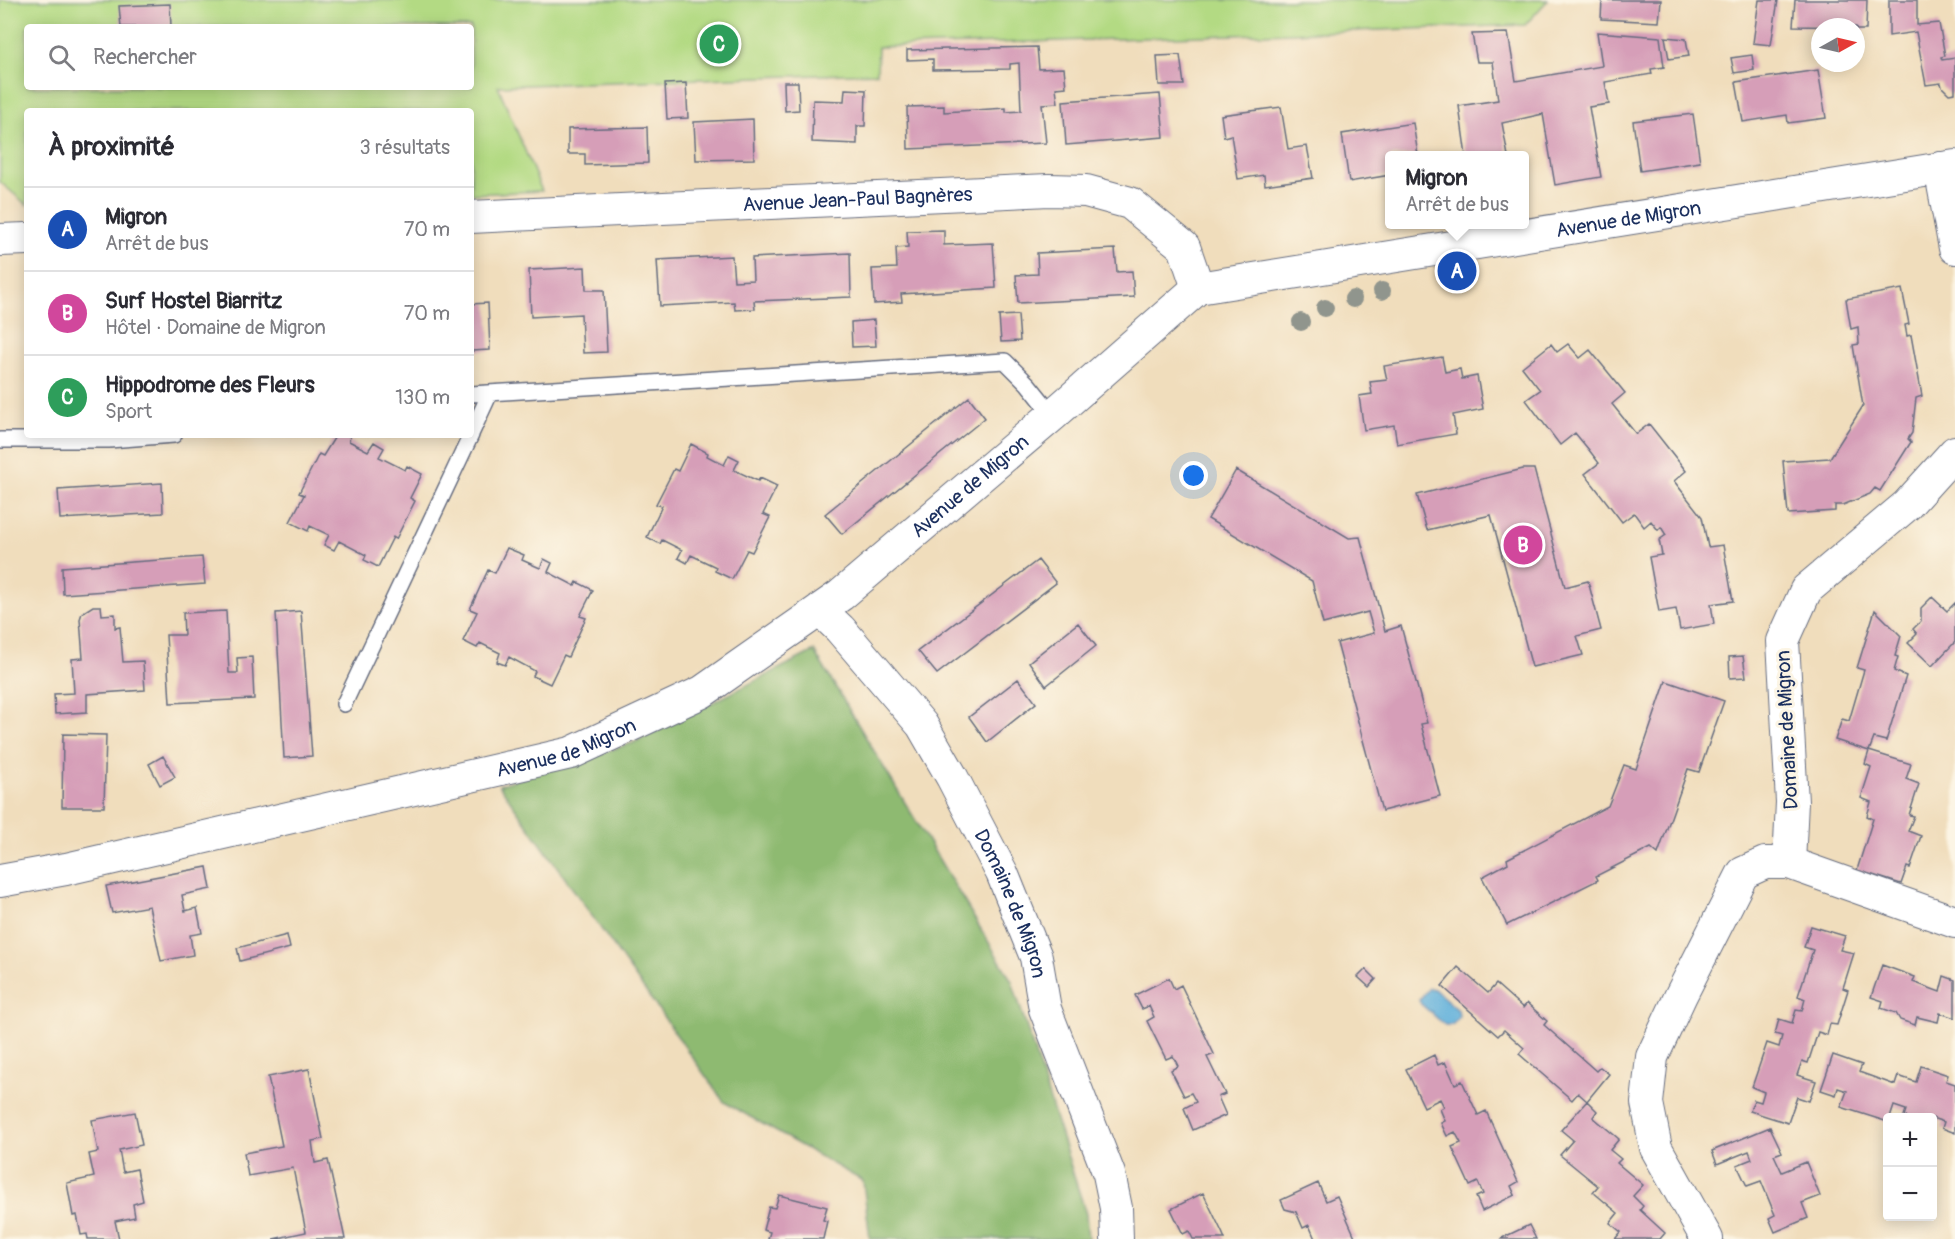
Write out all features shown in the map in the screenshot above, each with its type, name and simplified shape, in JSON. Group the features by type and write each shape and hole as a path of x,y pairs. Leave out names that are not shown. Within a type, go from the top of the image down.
{"street":[{"path":"1948,167 1955,248"},
{"name":"Avenue de Migron","path":"0,881 66,869 571,753 702,692 841,595 1198,288 1948,167"},
{"name":"Avenue Jean-Paul Bagnères","path":"474,217 1037,191 1086,191 1130,203 1184,247 1198,288"},
{"path":"0,240 24,239"},
{"name":"Domaine de Migron","path":"1789,863 1791,802 1783,641 1806,590 1907,505 1955,452"},
{"name":"Domaine de Migron","path":"820,610 840,629 922,725 1002,873 1036,957 1045,1009 1109,1174 1116,1208 1117,1239"},
{"path":"1707,1239 1656,1148 1647,1103 1652,1057 1743,873 1765,863 1789,863 1955,922"}],"lane":[{"path":"474,394 1005,361 1028,384 1053,415"},
{"path":"474,428 490,393"},
{"path":"0,440 135,438"},
{"path":"344,704 470,438"}],"green space":[{"path":"0,0 1548,0 1525,25 878,47 877,73 498,86 542,191 474,194 474,108 24,108 24,202 0,182"},
{"path":"814,651 1012,981 1086,1214 1088,1239 870,1239 863,1181 724,1102 499,785 633,743"}],"water":[{"path":"1429,988 1434,989 1458,1010 1459,1017 1452,1025 1445,1025 1421,1004 1419,1000"}],"building":[{"path":"1602,0 1661,0 1659,22 1601,19"},
{"path":"1759,0 1778,0 1771,45 1753,43"},
{"path":"1795,0 1867,0 1866,30 1865,18 1811,18 1811,26 1793,26"},
{"path":"1889,0 1917,0 1917,25 1939,23 1945,56 1941,57 1942,60 1955,58 1955,93 1949,94 1941,83 1926,85 1916,32 1889,36"},
{"path":"170,4 171,24 121,24 119,6"},
{"path":"1597,32 1660,37 1664,67 1651,69 1652,74 1605,82 1609,104 1589,107 1601,177 1555,185 1543,114 1502,123 1507,151 1465,151 1459,106 1498,100 1493,62 1477,62 1472,34 1508,33 1516,81 1602,66"},
{"path":"1665,37 1686,39 1689,56 1669,59"},
{"path":"1037,47 1039,69 1064,68 1066,87 1056,88 1058,103 1042,104 1046,143 908,149 907,107 944,106 944,112 1006,108 1006,112 1021,111 1019,63 1010,64 1010,69 933,70 933,59 907,60 907,50"},
{"path":"1180,55 1184,85 1159,85 1157,56"},
{"path":"1752,55 1754,70 1734,73 1731,58"},
{"path":"1811,71 1818,72 1826,118 1788,123 1787,115 1743,122 1736,82"},
{"path":"784,82 798,82 799,110 785,111"},
{"path":"686,83 688,118 667,119 665,84"},
{"path":"845,89 866,90 865,126 857,126 857,144 812,142 813,100 844,101"},
{"path":"1160,94 1164,137 1066,145 1063,101"},
{"path":"1281,107 1288,149 1307,146 1313,178 1265,185 1264,175 1238,179 1231,135 1224,137 1221,115"},
{"path":"1693,114 1700,162 1640,171 1633,121"},
{"path":"753,119 754,159 696,160 694,122"},
{"path":"1413,123 1417,151 1385,151 1385,176 1349,182 1342,134"},
{"path":"647,127 648,163 585,165 585,154 568,154 568,129"},
{"path":"944,230 944,245 993,243 996,288 901,294 902,302 874,304 872,269 897,268 896,248 908,247 907,231"},
{"path":"1115,249 1117,272 1132,271 1134,297 1018,303 1016,275 1038,274 1037,253"},
{"path":"850,253 851,297 754,301 755,309 735,310 734,302 660,306 657,260 732,256 734,281 753,280 752,258"},
{"path":"585,267 586,290 604,290 607,352 583,353 581,314 531,317 529,270"},
{"path":"1902,289 1909,324 1905,325 1907,336 1911,335 1922,396 1916,398 1912,433 1908,439 1911,442 1880,491 1875,488 1870,494 1843,505 1835,505 1835,511 1788,514 1783,461 1830,458 1863,406 1853,345 1859,344 1858,327 1851,329 1846,299"},
{"path":"488,303 490,350 474,351 474,304"},
{"path":"1018,315 1020,341 1001,342 999,316"},
{"path":"874,320 876,346 852,347 851,322"},
{"path":"1551,344 1557,352 1568,344 1580,358 1590,350 1625,393 1612,404 1636,434 1649,424 1686,471 1674,481 1702,517 1708,547 1723,545 1733,601 1711,604 1714,624 1680,630 1676,609 1659,612 1649,557 1662,555 1659,540 1666,535 1661,527 1658,530 1651,521 1644,527 1634,513 1622,522 1585,474 1599,463 1589,450 1575,433 1560,445 1526,400 1540,390 1522,367"},
{"path":"1442,357 1445,372 1460,369 1462,379 1477,376 1483,409 1453,415 1456,434 1397,444 1394,425 1364,430 1359,396 1372,394 1370,382 1387,380 1384,366"},
{"path":"969,397 985,418 842,534 825,514"},
{"path":"334,438 350,438 349,441 368,451 374,442 384,448 379,457 405,470 407,466 422,474 410,498 415,501 396,539 393,537 378,567 364,560 366,555 339,541 334,550 324,545 329,535 310,526 308,531 290,522 304,495 299,493 319,454 323,456"},
{"path":"691,444 724,465 729,455 739,460 734,470 758,481 760,478 777,486 763,514 770,517 752,552 747,550 732,579 715,571 716,567 691,555 687,563 678,558 682,550 662,540 660,544 647,537 662,506 656,504 674,469 678,471"},
{"path":"1523,469 1534,469 1565,587 1588,581 1601,630 1577,636 1583,655 1532,667 1491,515 1427,530 1417,495"},
{"path":"1236,470 1349,538 1360,537 1385,631 1401,626 1427,723 1421,724 1440,796 1382,811 1337,643 1374,633 1368,612 1323,624 1312,581 1208,519"},
{"path":"162,483 163,513 60,519 58,490"},
{"path":"507,548 524,555 522,560 540,568 544,559 552,563 548,572 575,586 577,582 593,590 580,616 586,618 568,657 564,655 550,684 533,676 535,671 509,657 505,665 497,662 500,653 480,643 477,648 463,641 477,612 470,609 488,570 495,573"},
{"path":"202,557 205,584 63,594 62,567"},
{"path":"1038,560 1056,583 937,674 918,651"},
{"path":"1932,597 1947,611 1955,603 1955,642 1932,666 1908,643 1917,634 1913,629 1921,621 1921,608"},
{"path":"93,606 101,606 102,615 115,614 115,628 120,627 123,662 143,661 145,690 87,694 87,712 55,714 54,694 74,693 72,659 83,658 80,619 82,613"},
{"path":"1875,610 1901,636 1895,656 1898,657 1894,671 1906,676 1886,741 1874,738 1869,751 1835,740 1842,719 1849,721 1864,670 1857,668"},
{"path":"226,611 229,673 238,673 237,658 252,657 254,699 170,703 166,635 184,635 183,613"},
{"path":"301,611 312,756 284,758 276,613"},
{"path":"1078,623 1096,646 1046,686 1029,662"},
{"path":"1743,656 1746,677 1730,678 1729,657"},
{"path":"1018,679 1036,703 987,742 969,717"},
{"path":"1666,681 1724,701 1699,772 1688,769 1658,854 1651,848 1596,876 1598,880 1507,925 1482,877 1508,863 1507,859 1608,806 1624,765 1636,769"},
{"path":"63,734 106,735 104,807 62,807"},
{"path":"1869,751 1911,764 1906,779 1919,784 1909,815 1914,816 1908,831 1921,836 1910,868 1907,867 1901,884 1857,870 1873,819 1867,816 1871,802 1861,798 1871,767 1865,764"},
{"path":"163,756 175,777 160,785 149,764"},
{"path":"207,867 211,889 182,895 185,911 197,908 202,933 190,935 193,955 161,961 149,906 112,913 106,886"},
{"path":"1811,926 1845,936 1840,950 1854,953 1843,988 1848,990 1837,1025 1830,1024 1827,1035 1818,1032 1808,1063 1802,1061 1797,1075 1816,1081 1809,1101 1797,1097 1788,1123 1750,1111 1754,1100 1761,1102 1764,1092 1752,1087 1767,1043 1779,1047 1782,1036 1775,1034 1779,1019 1792,1023 1796,1010 1802,1011 1805,999 1798,996 1813,950 1804,947"},
{"path":"287,935 290,948 240,961 237,948"},
{"path":"1882,965 1915,977 1913,982 1940,992 1944,976 1955,980 1955,1018 1940,1013 1938,1022 1917,1017 1915,1025 1900,1020 1896,1013 1881,1008 1883,1001 1871,997"},
{"path":"1458,967 1488,993 1496,984 1523,1008 1527,1003 1547,1021 1544,1025 1596,1071 1600,1067 1609,1074 1587,1101 1578,1093 1572,1100 1519,1054 1524,1048 1504,1030 1498,1036 1442,986"},
{"path":"1366,969 1376,979 1369,987 1358,977"},
{"path":"1169,978 1174,989 1181,985 1214,1054 1207,1057 1225,1094 1218,1097 1226,1115 1193,1130 1184,1108 1196,1102 1191,1093 1184,1096 1171,1070 1178,1066 1173,1056 1166,1059 1147,1021 1154,1017 1149,1006 1142,1009 1135,995"},
{"path":"1434,1055 1438,1065 1445,1062 1455,1084 1462,1081 1478,1115 1486,1111 1518,1182 1511,1186 1515,1195 1482,1211 1476,1197 1483,1194 1478,1182 1470,1186 1452,1147 1461,1143 1455,1132 1447,1136 1441,1123 1445,1121 1440,1109 1444,1107 1440,1099 1424,1107 1406,1069"},
{"path":"1833,1055 1862,1065 1859,1072 1895,1085 1898,1076 1916,1082 1921,1066 1948,1075 1946,1081 1955,1084 1955,1133 1942,1128 1944,1122 1937,1120 1937,1113 1905,1113 1906,1110 1894,1106 1892,1113 1883,1113 1883,1120 1841,1107 1847,1091 1838,1088 1836,1095 1821,1090"},
{"path":"309,1069 323,1139 312,1141 315,1163 328,1160 345,1239 273,1239 306,1232 293,1168 248,1176 244,1153 282,1146 268,1077"},
{"path":"1587,1101 1597,1111 1593,1117 1619,1139 1610,1150 1621,1159 1617,1163 1643,1185 1633,1196 1643,1206 1640,1210 1665,1233 1660,1239 1615,1239 1621,1232 1610,1223 1618,1213 1593,1192 1598,1186 1560,1155 1573,1140 1561,1130"},
{"path":"135,1112 142,1145 119,1150 123,1172 137,1169 143,1201 133,1204 135,1217 115,1221 119,1239 88,1239 87,1234 81,1235 77,1215 73,1216 67,1183 94,1177 89,1154 98,1152 92,1120"},
{"path":"1770,1127 1782,1152 1774,1155 1782,1172 1806,1162 1820,1196 1802,1203 1808,1218 1775,1232 1769,1218 1775,1215 1761,1181 1747,1186 1737,1165 1752,1159 1749,1151 1717,1164 1712,1151"},
{"path":"1318,1183 1326,1201 1337,1196 1356,1239 1315,1239 1309,1225 1303,1228 1296,1212 1285,1209 1281,1200"},
{"path":"1203,1193 1225,1239 1193,1239 1189,1231 1183,1234 1171,1209"},
{"path":"779,1195 827,1207 823,1220 827,1221 823,1239 768,1239 770,1232 763,1230 769,1207 775,1208"},
{"path":"1529,1225 1536,1239 1500,1239"}],"place":[{"name":"Hippodrome des Fleurs","path":"719,44"},
{"name":"Migron","path":"1457,271"},
{"name":"Surf Hostel Biarritz","path":"1523,545"}]}
